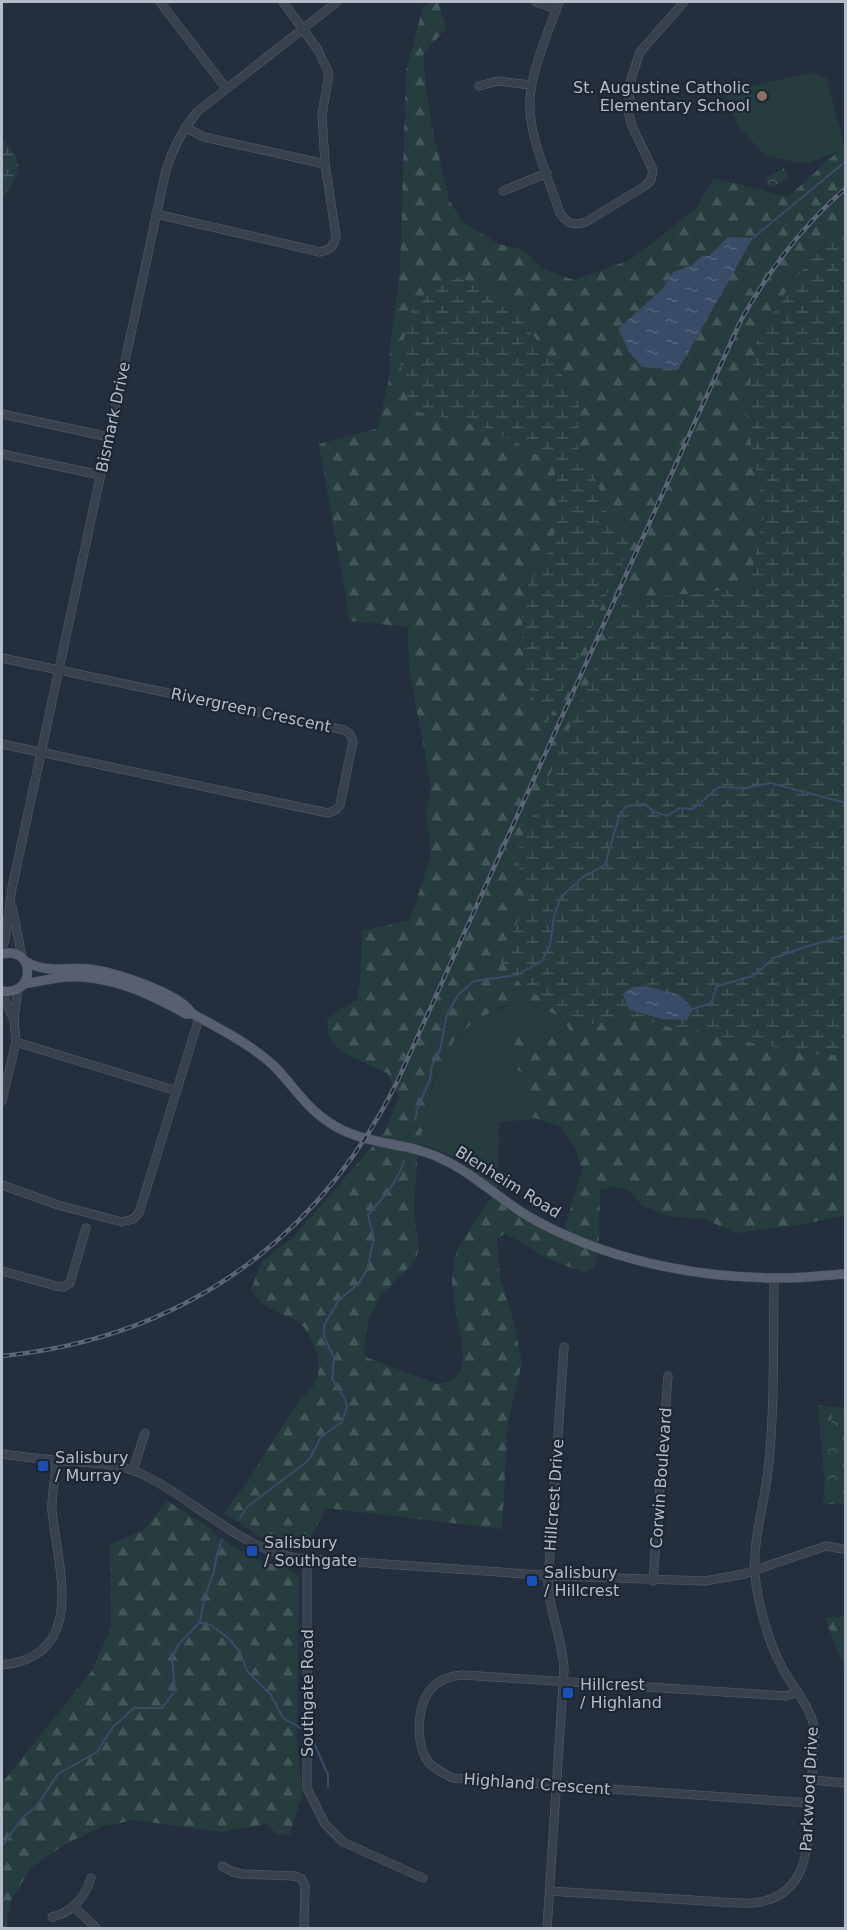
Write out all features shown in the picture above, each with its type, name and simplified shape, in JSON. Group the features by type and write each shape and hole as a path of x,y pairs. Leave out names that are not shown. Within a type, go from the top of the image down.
{"main road":[{"name":"Blenheim Road","path":"2,954 10,952 42,969 88,969 128,978 171,997 196,1016 258,1053 273,1065 300,1098 333,1125 365,1139 409,1147 441,1158 481,1182 532,1219 588,1246 650,1264 719,1275 774,1278 846,1274"},
{"path":"21,986 27,972 24,959"},
{"name":"Blenheim Road","path":"2,993 21,986 64,977 101,979 144,992 186,1014 196,1016"}],"street":[{"path":"160,2 226,88"},
{"path":"156,214 320,252 332,248 336,236 325,164 322,115 329,74 318,50 283,2"},
{"name":"Bismark Drive","path":"2,947 40,753 156,214 172,150 197,112 337,2"},
{"path":"536,2 557,5 531,85 530,115 560,213 565,221 578,225 635,192 651,180 653,170 632,126 628,111 631,79 640,52 684,2"},
{"path":"479,86 498,81 531,85"},
{"path":"185,128 204,137 325,164"},
{"path":"503,191 547,173"},
{"path":"2,414 109,437"},
{"path":"2,454 100,475"},
{"path":"2,658 58,670"},
{"name":"Rivergreen Crescent","path":"40,753 328,813 336,810 340,805 353,741 350,734 344,730 58,670"},
{"path":"2,744 40,753"},
{"name":"Bismark Drive","path":"10,903 24,959"},
{"path":"2,1101 16,1042 14,1020 21,986"},
{"path":"2,993 14,1020"},
{"path":"2,1185 58,1205 122,1222 133,1219 139,1213 177,1091 196,1016"},
{"path":"16,1042 177,1091"},
{"path":"2,1271 64,1287 70,1283 86,1228"},
{"name":"Parkwood Drive","path":"550,1891 737,1903 760,1902 787,1889 800,1872 806,1858 815,1731 812,1718 784,1672 769,1639 760,1606 755,1570 757,1538 768,1475 773,1428 774,1278"},
{"name":"Hillcrest Drive","path":"547,1929 564,1664 550,1602 549,1575 564,1347"},
{"name":"Corwin Boulevard","path":"653,1581 668,1376"},
{"path":"133,1470 145,1433"},
{"path":"2,1454 107,1465 133,1470 257,1546 280,1554 307,1558 549,1575 653,1581 705,1581 744,1574 826,1546 843,1549"},
{"path":"2,1665 15,1663 36,1654 50,1640 61,1622 63,1596 52,1508 56,1460"},
{"name":"Southgate Road","path":"307,1558 308,1788 325,1824 343,1842 423,1878"},
{"name":"Highland Crescent","path":"798,1692 786,1696 464,1675 448,1677 432,1688 423,1707 420,1741 424,1756 431,1765 453,1778 810,1803"},
{"path":"812,1780 846,1784"},
{"path":"222,1866 242,1874 295,1876 302,1879 305,1886 304,1929"},
{"path":"52,1917 64,1914 73,1906 87,1891 91,1878"},
{"path":"73,1906 97,1928"}],"green space":[{"path":"432,2 438,2 446,28 423,55 430,118 449,200 463,223 499,244 524,250 542,269 574,280 630,260 696,209 714,178 788,197 845,145 845,223 836,230 789,286 746,411 764,517 748,588 624,600 532,890 500,960 586,1025 627,1018 815,1055 845,1055 845,1215 800,1225 736,1233 704,1219 667,1216 642,1205 630,1191 614,1186 600,1190 599,1241 594,1268 582,1272 547,1258 505,1233 497,1239 500,1278 514,1322 522,1363 508,1421 502,1529 326,1508 305,1548 264,1539 224,1513 247,1482 302,1396 311,1389 318,1371 316,1350 300,1323 267,1306 251,1290 262,1261 293,1237 385,1132 399,1096 387,1073 341,1052 329,1037 327,1019 356,1000 360,985 362,931 410,920 431,856 426,814 431,785 409,670 408,627 350,621 319,444 378,428 389,379 390,345 400,273 406,71 423,7","holes":["728,237 629,352 618,329 663,288 673,272 691,266 702,256 709,256","502,293 576,394 580,410 577,445 597,482 606,512 631,542 546,725 529,689 522,595 553,545 559,507 554,464 492,430 458,420","520,1003 550,1011 561,1019 570,1032 533,1034 519,1038 513,1041 505,1053 508,1066 528,1075 525,1115 560,1126 575,1147 582,1169 562,1237 493,1195 473,1224 456,1254 453,1267 453,1293 462,1346 461,1370 455,1378 437,1384 368,1358 364,1351 368,1320 381,1296 416,1260 419,1247 414,1210 418,1149 433,1080 456,1037 475,1021 500,1007"]},
{"path":"813,72 827,79 845,148 802,164 765,155 739,128 724,93"},
{"path":"2,140 15,155 18,169 17,176 2,199"},
{"path":"784,168 789,178 770,188 765,178"},
{"path":"845,223 845,1055 815,1055 627,1018 586,1025 522,986 500,960 532,890 514,859 624,600 748,588 764,517 746,411 757,341 789,286 836,230"},
{"path":"451,275 502,293 576,394 580,410 577,445 597,482 606,512 631,542 546,726 529,689 522,645 522,595 553,545 559,507 554,464 492,430 458,420 412,411 402,382 400,356 410,312 429,288"},
{"path":"520,1003 556,1015 570,1033 536,1034 508,1066 528,1075 525,1115 536,1119 500,1122 497,1189 461,1161 419,1144 437,1074 457,1037 473,1023 494,1011"},
{"path":"818,1405 845,1408 845,1504 826,1502"},
{"path":"832,1412 845,1412 845,1502 823,1505"},
{"path":"167,1501 254,1559 292,1570 299,1577 297,1737 302,1796 289,1835 277,1834 266,1824 221,1832 134,1820 100,1827 62,1846 31,1868 11,1900 6,1928 2,1928 2,1783 91,1672 111,1628 110,1544 143,1531"},
{"path":"845,1604 845,1671 825,1618 844,1616"}],"water":[{"path":"728,237 753,238 678,370 642,367 629,352 618,329 663,288 673,272 691,266 702,256 709,256"},
{"path":"645,986 680,995 693,1009 687,1020 662,1019 630,1010 623,993 634,987"}],"waterway":[{"path":"753,238 846,161"},
{"path":"415,1120 430,1079 432,1065 440,1050 447,1014 458,995 474,981 517,975 542,961 550,945 554,916 561,897 583,877 605,865 620,813 627,806 645,804 654,812 667,816 680,808 693,809 719,787 746,788 770,783 846,803"},
{"path":"693,1009 711,1003 717,986 753,976 774,958 846,936"},
{"path":"240,1518 247,1507 309,1460 321,1437 342,1422 347,1407 345,1399 332,1379 334,1358 324,1336 324,1325 339,1300 358,1284 367,1270 374,1238 368,1215 393,1183 404,1161"},
{"path":"2,1846 23,1817 36,1807 58,1774 97,1752 112,1728 134,1708 162,1708 175,1691 172,1657 179,1644 200,1622 222,1539"},
{"path":"201,1623 211,1625 228,1638 240,1652 247,1671 271,1695 283,1718 303,1729"},
{"path":"312,1738 328,1775 328,1787"}],"railway":[{"path":"2,1356 67,1346 128,1328 185,1303 237,1272 285,1233 328,1189 366,1137 398,1080 741,320 763,284 801,233 846,188"}],"place":[{"name":"St. Augustine Catholic Elementary School","path":"762,96"},
{"name":"Salisbury / Murray","path":"43,1466"},
{"name":"Salisbury / Southgate","path":"252,1551"},
{"name":"Salisbury / Hillcrest","path":"532,1581"},
{"name":"Hillcrest / Highland","path":"568,1693"}]}
